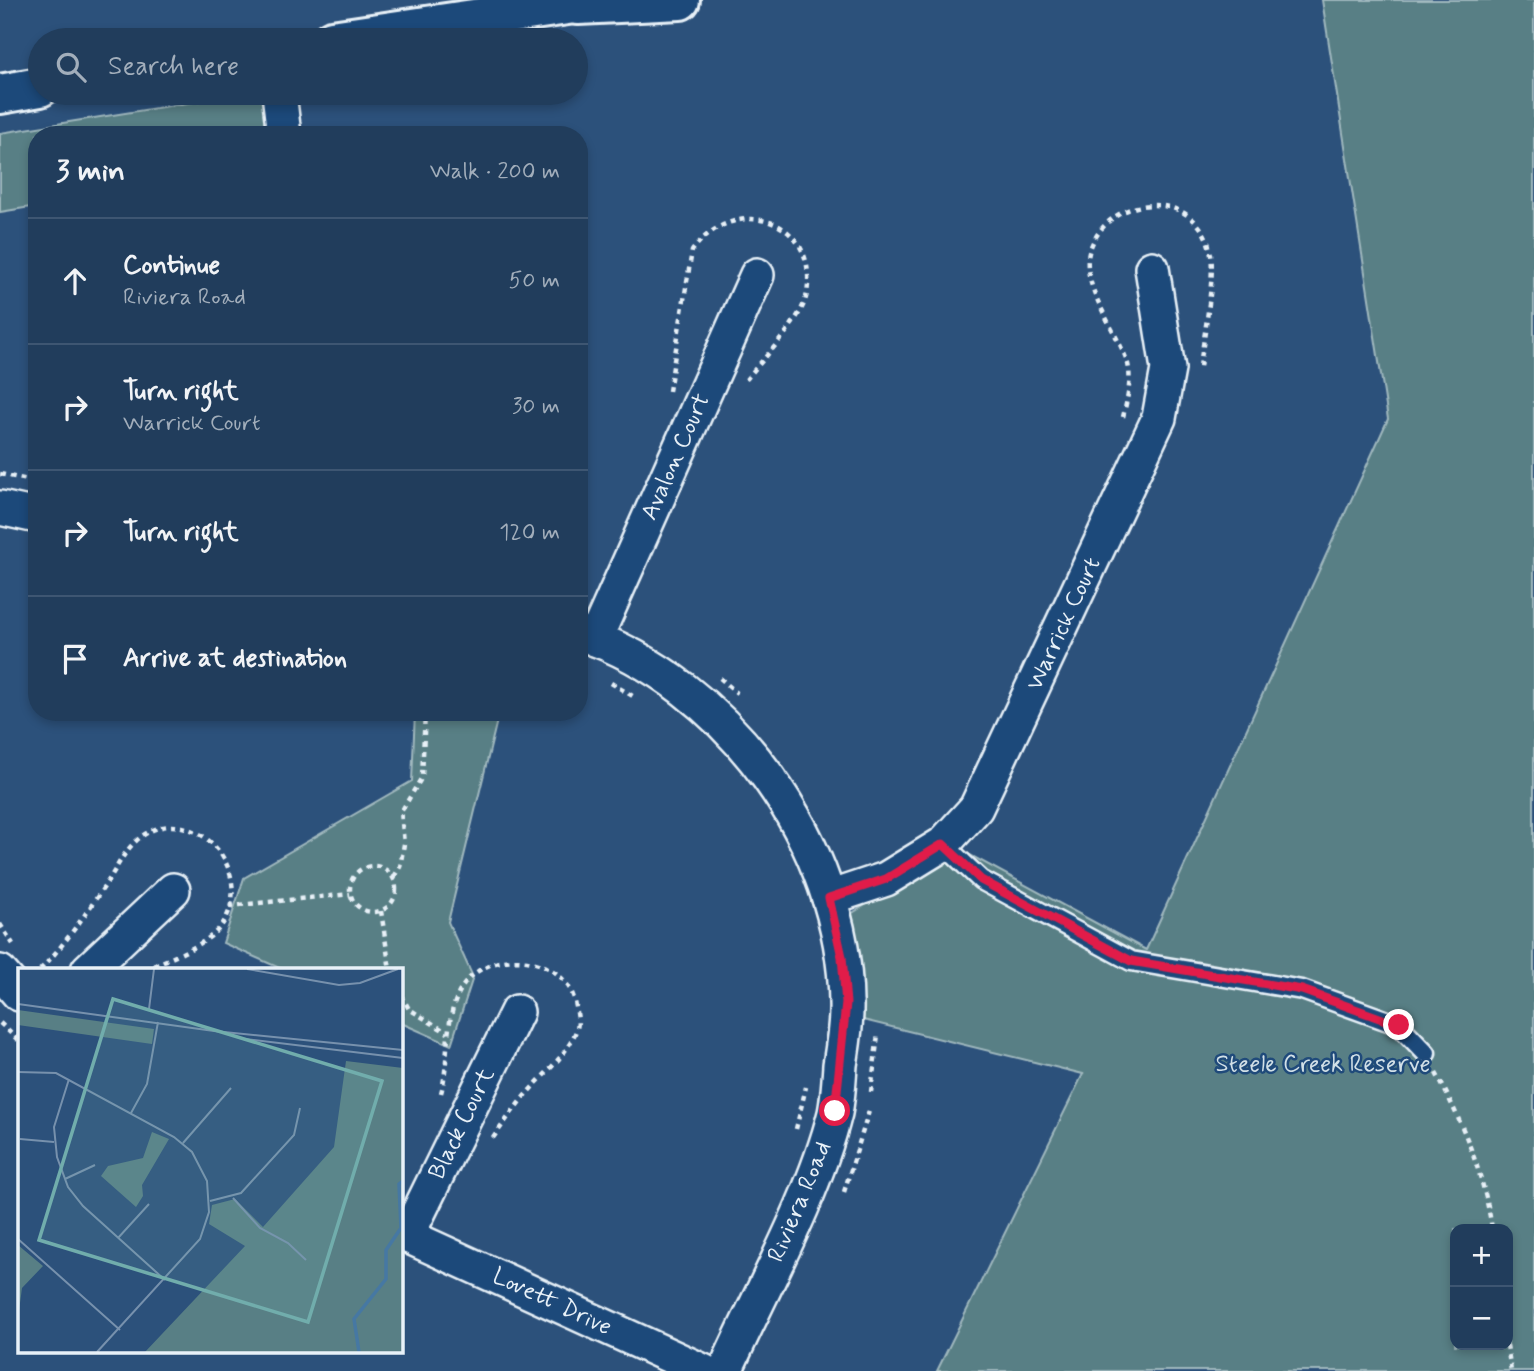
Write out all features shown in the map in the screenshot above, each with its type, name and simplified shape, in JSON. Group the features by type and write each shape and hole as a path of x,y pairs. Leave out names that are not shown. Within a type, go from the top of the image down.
{"main road":[{"path":"413,28 589,2 680,0"},
{"path":"0,94 28,89"}],"street":[{"path":"280,105 283,126"},
{"name":"Warrick Court","path":"829,898 886,879 943,844 976,808 1159,418 1168,369 1152,268"},
{"name":"Avalon Court","path":"588,634 757,275"},
{"path":"0,508 28,514"},
{"name":"Riviera Road","path":"588,636 656,670 706,709 744,748 781,796 810,849 829,898 842,957 846,1003 835,1111 819,1165 725,1371"},
{"path":"90,968 173,890"},
{"path":"0,972 18,993"},
{"name":"Black Court","path":"404,1235 517,1012"},
{"name":"Lovett Drive","path":"404,1235 703,1371"}],"lane":[{"path":"943,844 981,880 1131,961 1302,990 1399,1025 1426,1053"}],"path":[{"path":"0,474 28,480"},
{"path":"718,676 746,703"},
{"path":"601,678 645,704"},
{"path":"394,877 376,865 362,868 352,878 350,894 359,908 370,912 381,911 389,906 396,895 394,877 400,867 404,844 401,812 422,777 425,721"},
{"path":"229,906 350,894"},
{"path":"381,911 390,968"},
{"path":"402,997 409,1009 449,1033"},
{"path":"0,1023 18,1040"},
{"path":"871,1094 878,1030"},
{"path":"1426,1053 1473,1151 1488,1201 1491,1224"},
{"path":"794,1137 808,1078"},
{"path":"840,1201 851,1177 869,1108"},
{"path":"1508,1350 1511,1371"}],"green space":[{"name":"Steele Creek Reserve","path":"1322,0 1534,0 1534,1371 937,1371 1083,1074 859,1019 846,917 957,848 1146,950 1388,419"},
{"path":"175,105 268,105 271,126 44,126"},
{"path":"28,129 28,207 0,212 0,133"},
{"path":"415,721 497,721 448,922 473,977 451,1045 402,1023 402,968 279,968 223,943 244,878 412,781"}],"route":[{"path":"835,1111 846,1003 842,957 829,898 886,879 943,844 981,880 1131,961 1302,990 1399,1025"}]}
